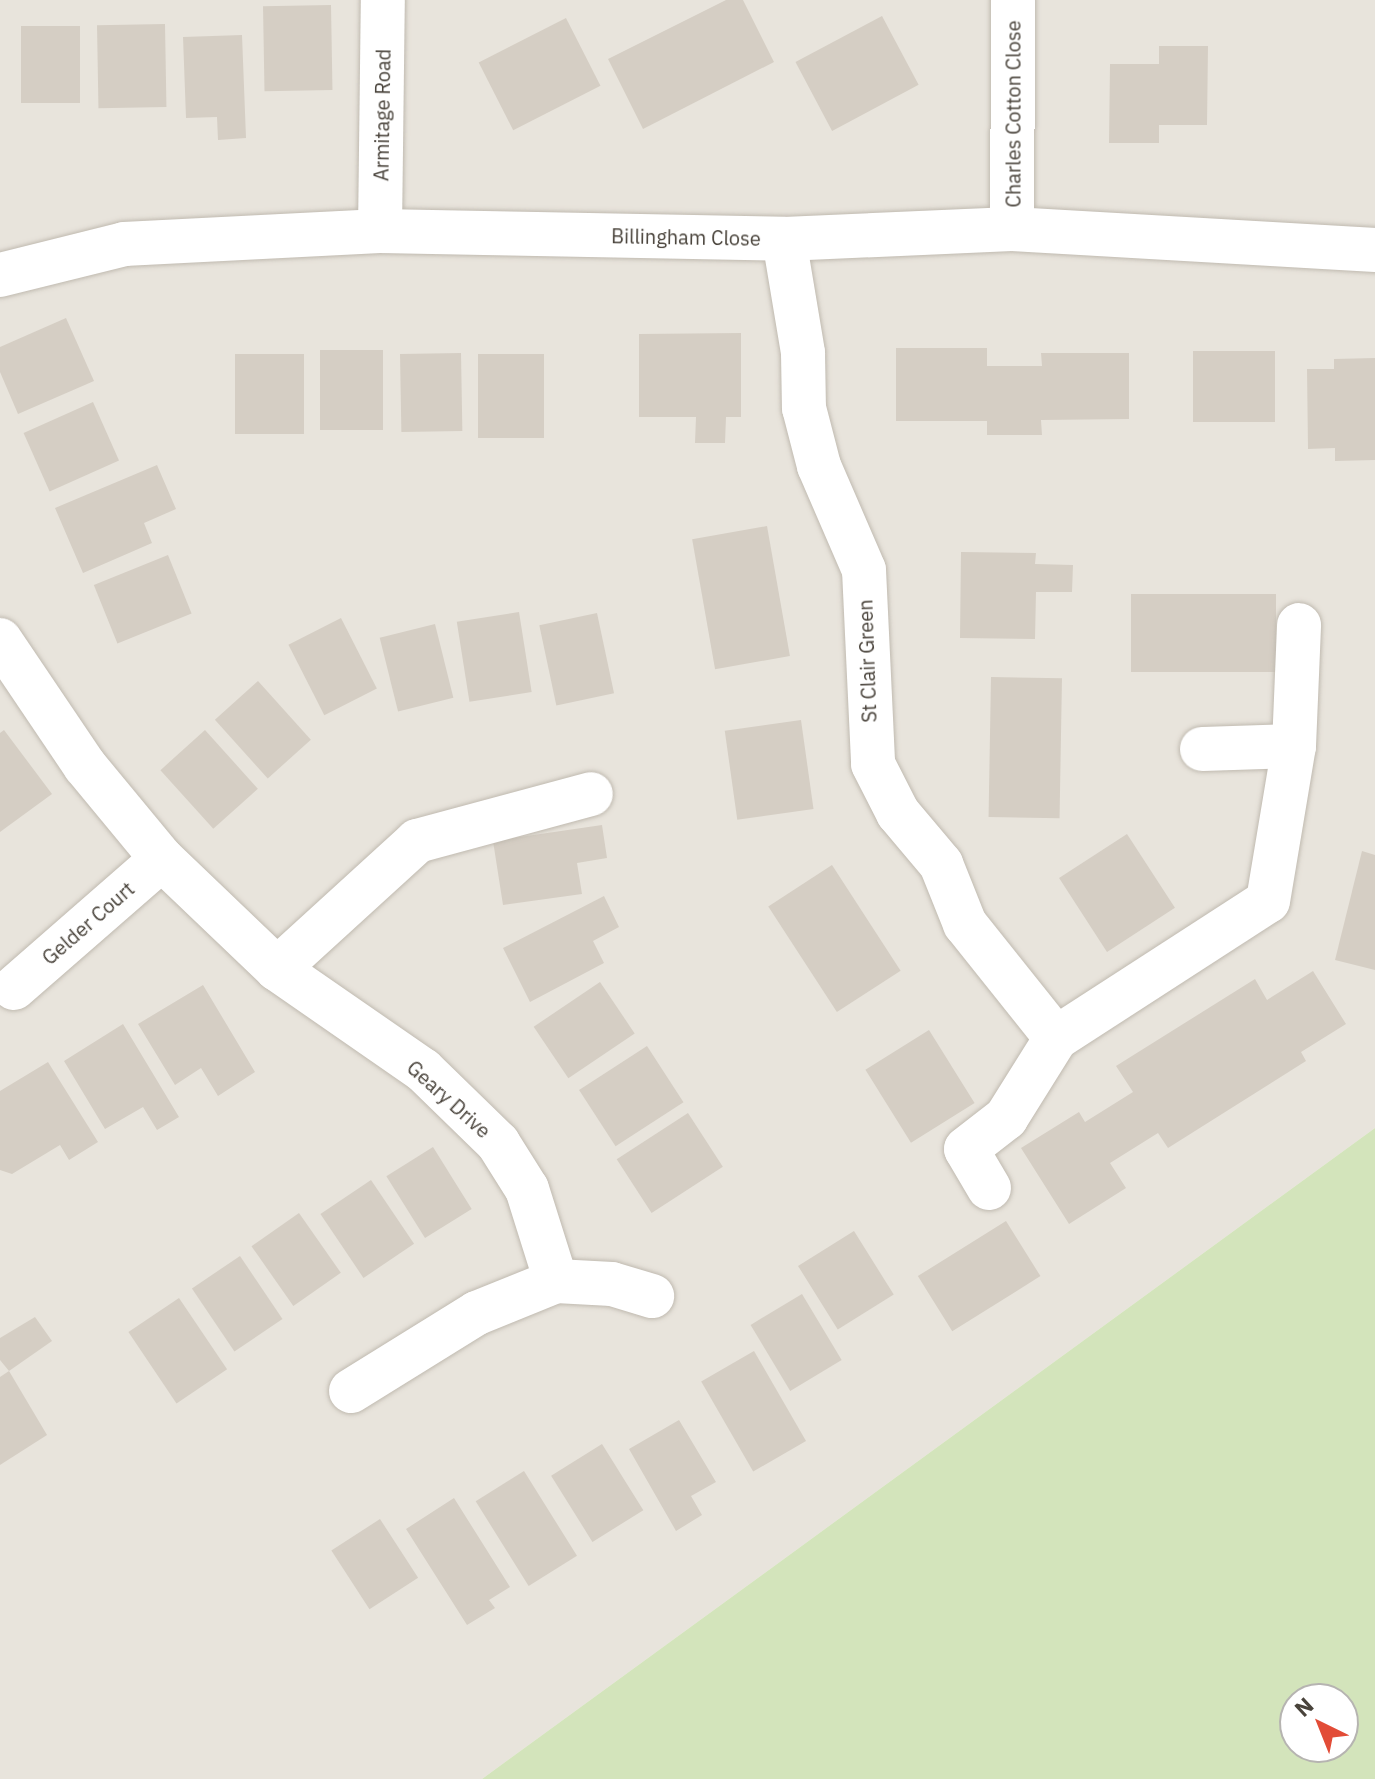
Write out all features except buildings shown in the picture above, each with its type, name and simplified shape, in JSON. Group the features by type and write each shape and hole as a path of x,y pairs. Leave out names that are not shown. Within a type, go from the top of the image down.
{"street":[{"name":"Armitage Road","path":"380,231 383,0"},
{"name":"Charles Cotton Close","path":"1012,229 1013,0"},
{"name":"Billingham Close","path":"0,275 124,244 380,231 784,239 1012,229 1375,250"},
{"name":"St Clair Green","path":"784,239 803,353 804,408 819,466 864,570 873,764 898,813 941,864 965,924 1056,1038"},
{"path":"989,1188 966,1149 1006,1118 1056,1038 1268,901 1294,746 1299,625"},
{"name":"Geary Drive","path":"0,640 85,766 162,859 277,969 423,1070 498,1143 527,1189 556,1281"},
{"path":"1202,749 1294,746"},
{"path":"277,969 401,853 433,835 591,794"},
{"name":"Gelder Court","path":"14,988 162,859"},
{"path":"351,1391 477,1313 556,1281 612,1284 652,1296"}],"shaded area":[{"path":"0,0 1375,0 1375,1128 482,1779 0,1779"}],"green space":[{"path":"1375,1128 1375,1779 482,1779"}]}
